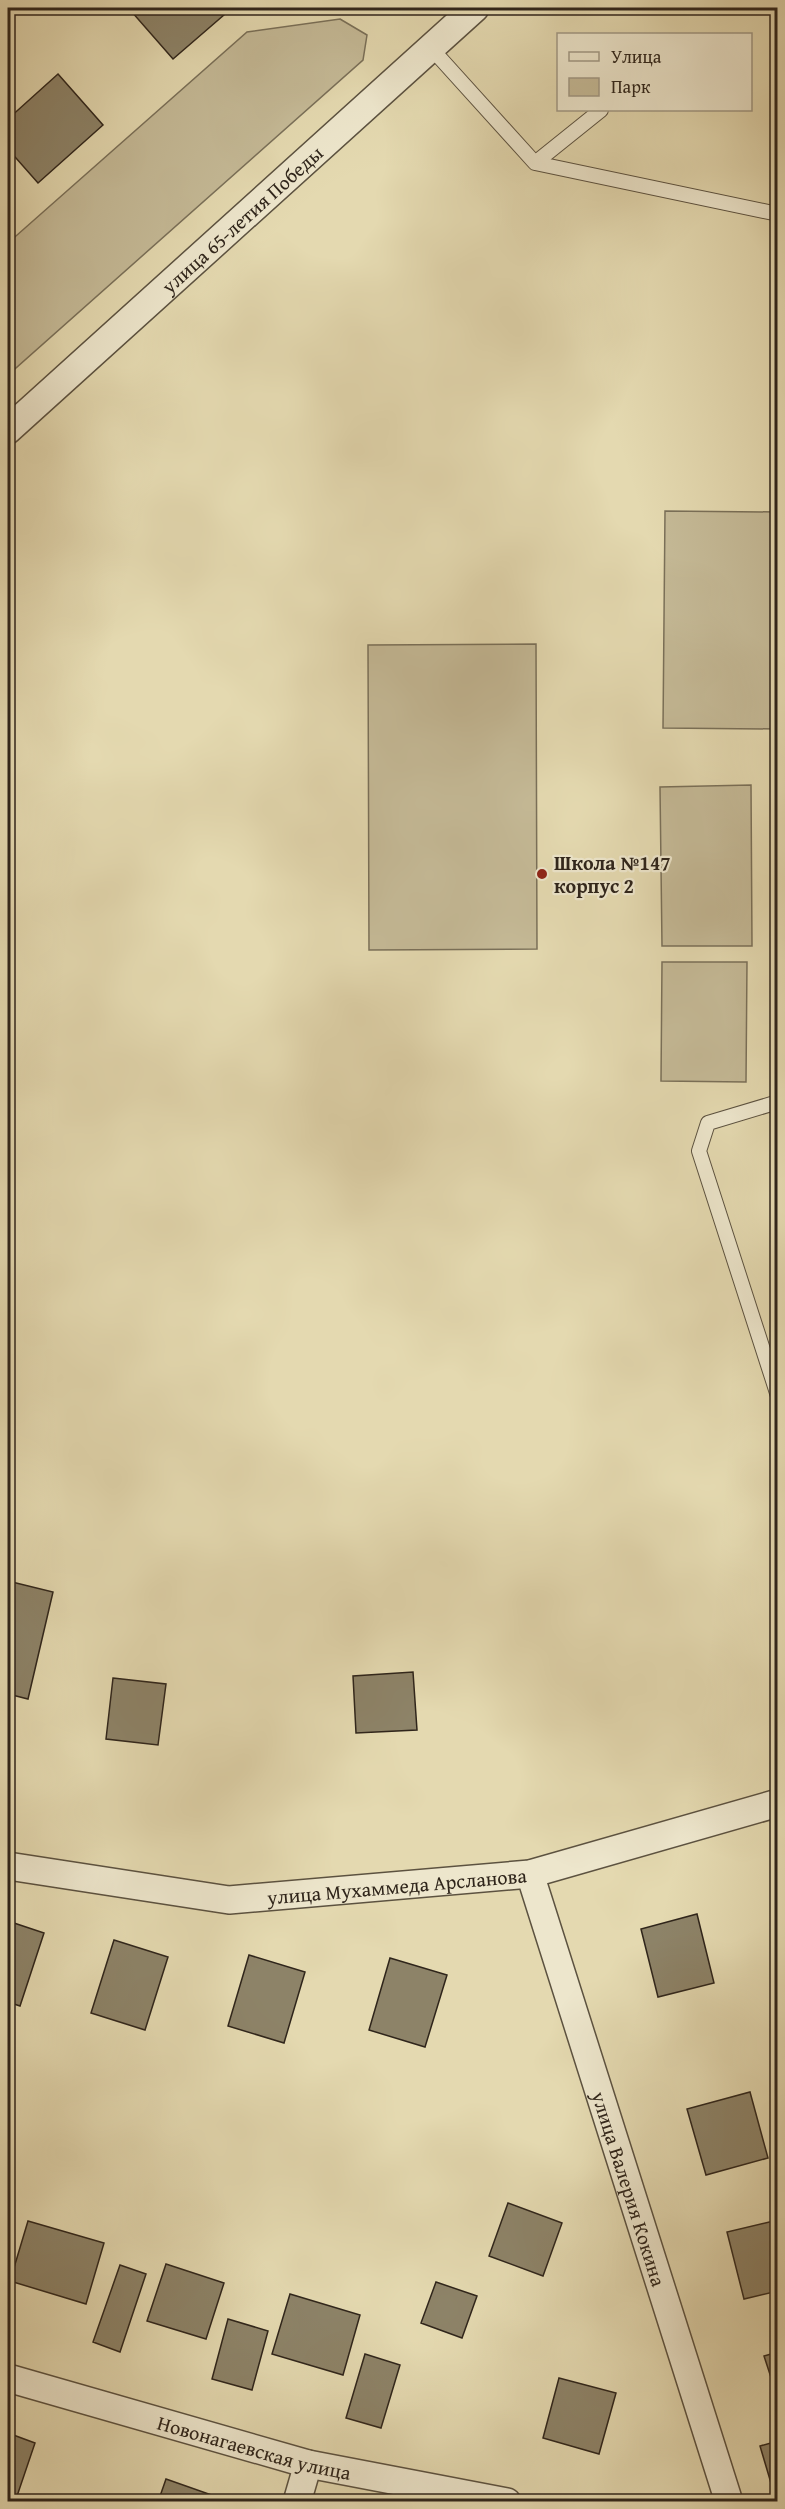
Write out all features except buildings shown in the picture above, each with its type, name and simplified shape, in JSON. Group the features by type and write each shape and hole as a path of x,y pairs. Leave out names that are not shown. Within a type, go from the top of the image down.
{"street":[{"name":"улица 65-летия Победы","path":"8,430 476,8"},
{"name":"улица Мухаммеда Арсланова","path":"8,1866 229,1900 530,1874 777,1803"},
{"name":"улица Валерия Кокина","path":"530,1874 729,2502"},
{"name":"Новонагаевская улица","path":"8,2378 308,2464 507,2502"},
{"path":"297,2502 308,2464"}],"lane":[{"path":"431,48 535,163 777,214"},
{"path":"535,163 600,111"},
{"path":"777,1102 708,1123 699,1151 777,1396"}],"green space":[{"path":"340,19 367,35 363,60 8,375 8,243 247,32"},
{"path":"665,511 777,512 777,729 663,728"},
{"path":"536,644 537,949 369,950 368,645"},
{"path":"751,785 752,946 662,946 660,787"},
{"path":"662,962 747,962 746,1082 661,1081"}],"place":[{"name":"Школа №147 корпус 2","path":"542,874"}]}
